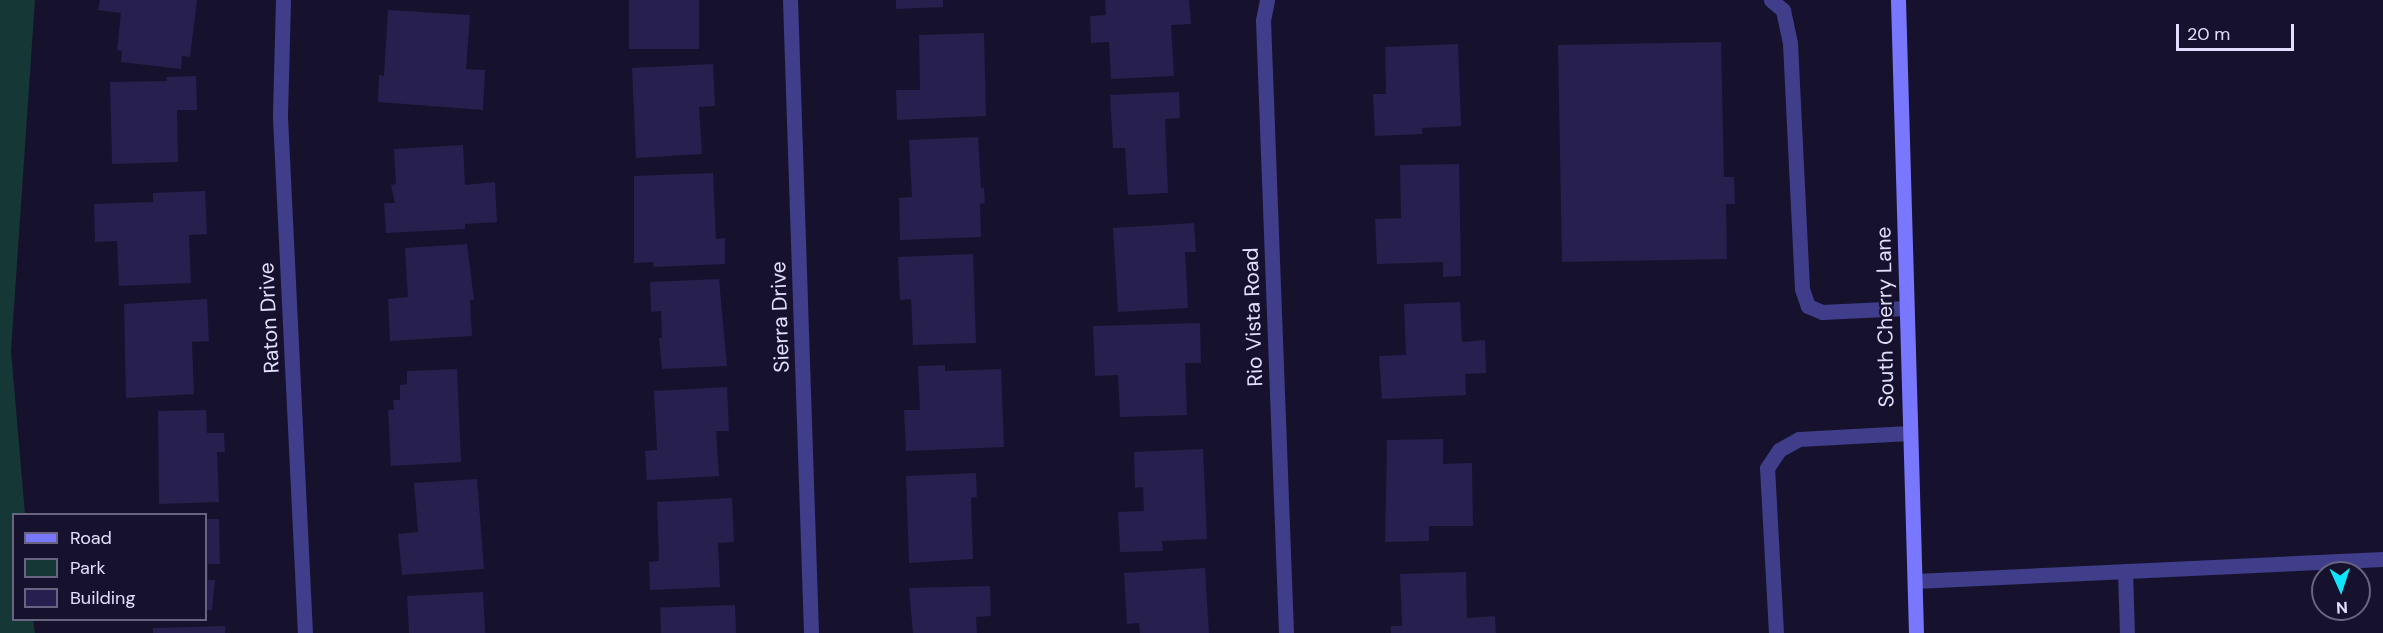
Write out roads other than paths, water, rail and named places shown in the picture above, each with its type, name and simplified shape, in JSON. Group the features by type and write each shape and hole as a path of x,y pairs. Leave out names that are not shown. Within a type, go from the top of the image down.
{"street":[{"name":"Raton Drive","path":"284,0 280,117 305,633"},
{"name":"Sierra Drive","path":"790,0 811,633"},
{"name":"Rio Vista Road","path":"1267,0 1263,20 1286,633"},
{"path":"1771,0 1783,10 1790,44 1802,289 1808,306 1822,312 1906,308"},
{"name":"South Cherry Lane","path":"1898,0 1916,633"},
{"path":"1776,633 1767,468 1779,450 1799,439 1909,433"},
{"path":"1914,580 2383,559"},
{"path":"2125,571 2127,633"}]}
